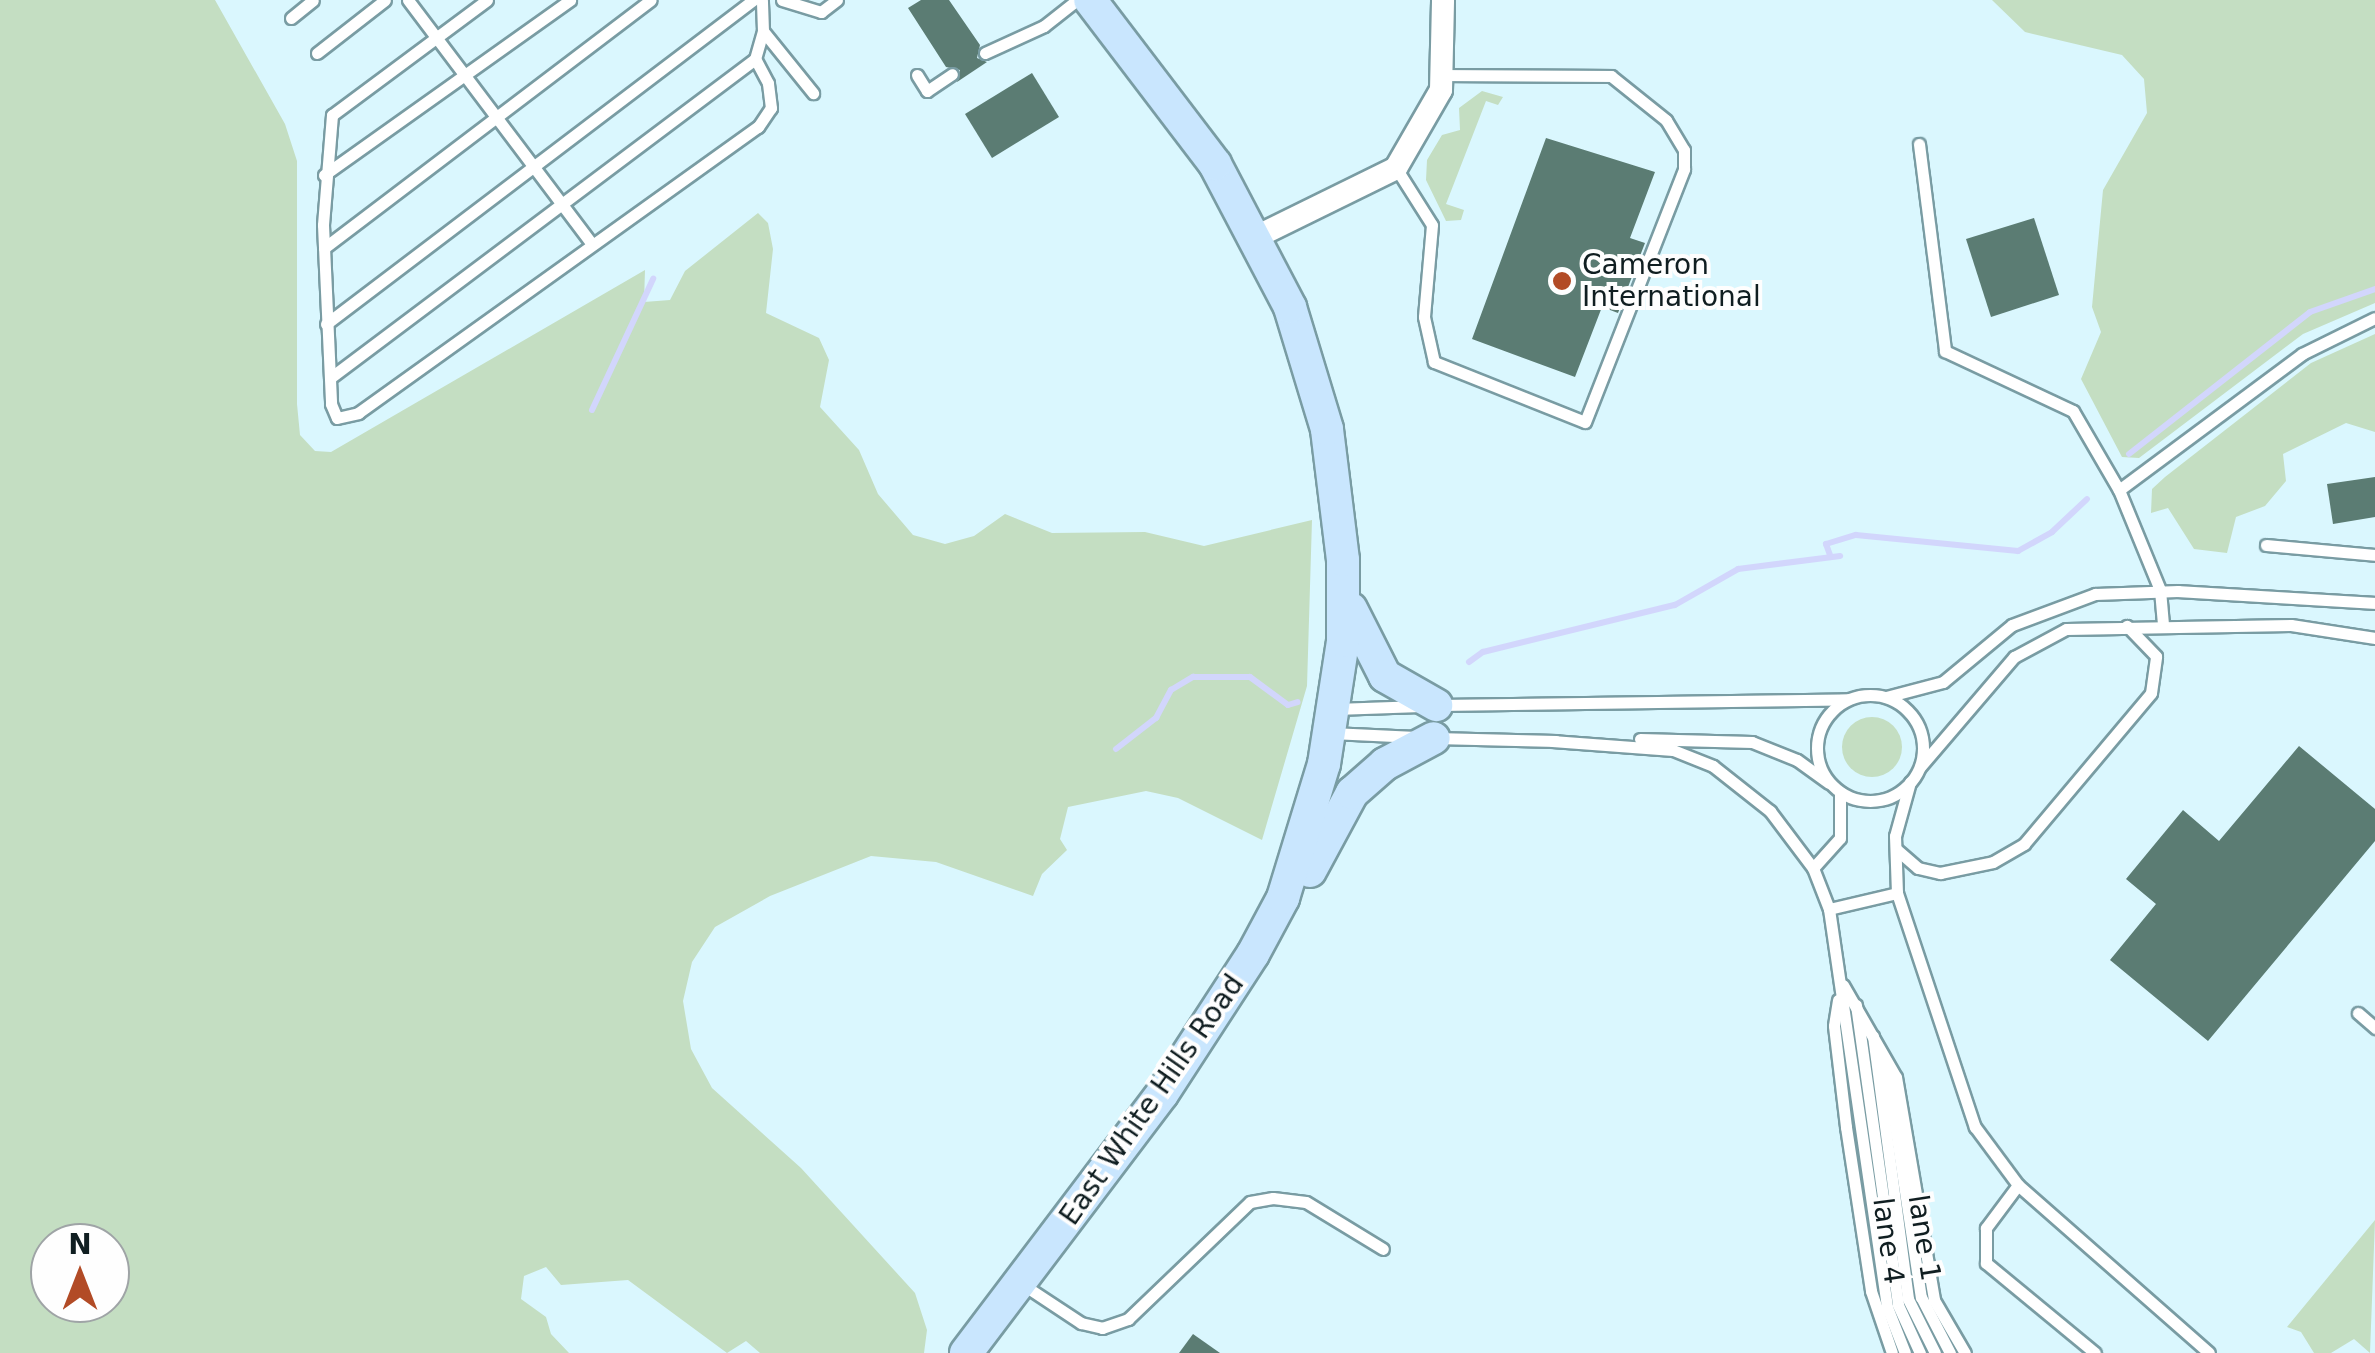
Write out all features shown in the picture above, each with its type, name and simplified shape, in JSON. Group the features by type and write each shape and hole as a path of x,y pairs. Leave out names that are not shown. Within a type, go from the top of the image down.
{"main road":[{"name":"East White Hills Road","path":"966,1353 1201,1038 1283,898 1333,721 1345,595 1333,468 1315,380 1256,237 1188,125 1090,0"},
{"path":"1283,898 1306,881 1352,793 1435,721 1375,664 1345,595"}],"street":[{"path":"1256,237 1396,168 1420,134 1441,76 1443,0"}],"lane":[{"path":"291,18 314,0"},
{"path":"316,53 385,0"},
{"path":"408,0 592,244"},
{"path":"488,0 332,115 324,175 324,248 330,378 338,418 358,413 758,127 771,108 768,83 755,58"},
{"path":"324,175 570,0"},
{"path":"324,248 495,116 516,106 650,0"},
{"path":"326,324 530,163 753,0"},
{"path":"330,378 755,58 763,31 762,0"},
{"path":"782,0 821,12 838,0"},
{"path":"985,53 1044,26 1077,0"},
{"path":"763,31 814,93"},
{"path":"917,76 927,91 952,74"},
{"path":"1396,168 1432,224 1424,317 1434,362 1585,422 1684,169 1684,150 1666,120 1611,76 1441,76"},
{"path":"1918,144 1945,351 2073,411 2119,490 2160,590 2162,623"},
{"path":"2119,490 2302,354 2375,318"},
{"path":"2266,545 2375,555"},
{"path":"1333,721 1435,721 1886,697 1943,682 2040,610 2094,594 2160,590 2375,603"},
{"path":"2209,1353 2018,1185 1963,1105 1926,966 1897,894 1896,849 1910,782 2014,657 2066,629 2162,623 2290,626 2375,638"},
{"path":"1896,849 1918,868 1940,874 1992,862 2024,844 2151,693 2156,656 2124,624"},
{"path":"1886,697 1914,718 1922,734 1920,767"},
{"path":"1830,783 1816,751 1818,734 1848,699"},
{"path":"1333,721 1435,721 1552,740 1673,750 1713,766 1770,811 1813,868 1829,909 1840,981 1921,1298 1950,1353"},
{"path":"1552,740 1740,740 1780,751 1840,792 1870,800 1910,782"},
{"path":"1813,868 1840,838 1840,792"},
{"path":"1829,909 1897,894"},
{"path":"1840,981 1884,1050 1877,1122 1874,1303 1892,1353"},
{"path":"1855,1001 1908,1299 1935,1353"},
{"path":"2358,1013 2375,1028"},
{"path":"1872,1027 1887,1307 1906,1353"},
{"name":"lane 4","path":"1877,1122 1898,1305 1920,1353"},
{"name":"lane 1","path":"1877,1122 1934,1300 1965,1353"},
{"path":"2018,1185 1986,1228 1986,1263 2096,1353"},
{"path":"1020,1282 1081,1323 1102,1328 1128,1318 1250,1202 1273,1198 1306,1202 1382,1249"}],"green space":[{"path":"0,0 215,0 285,124 297,161 297,404 300,435 315,451 331,452 645,270 644,302 670,300 685,271 758,213 768,223 773,249 766,313 819,338 829,360 820,407 859,450 878,494 913,535 945,544 974,536 1005,514 1052,533 1145,532 1204,546 1312,520 1307,686 1262,840 1178,798 1146,791 1068,807 1060,839 1067,850 1042,874 1033,896 936,862 871,856 770,896 715,927 692,962 683,1001 691,1049 712,1088 801,1168 915,1293 927,1330 924,1353 760,1353 746,1341 727,1353 628,1280 561,1285 546,1267 524,1276 521,1299 546,1317 551,1334 569,1353 0,1353"},
{"path":"1992,0 2375,0 2375,303 2303,334 2139,458 2122,457 2081,379 2101,332 2092,307 2103,190 2147,113 2144,79 2122,55 2025,32"},
{"path":"1482,91 1503,97 1498,105 1486,101 1446,204 1464,210 1461,220 1446,221 1426,180 1427,160 1442,135 1460,130 1459,108"},
{"path":"2375,334 2375,432 2346,423 2283,454 2286,481 2265,506 2236,517 2227,553 2194,549 2168,508 2151,513 2152,489 2165,477 2311,363"},
{"path":"1872,717 1893,726 1902,747 1893,768 1872,777 1851,768 1842,747 1851,726"},
{"path":"2375,1220 2370,1353 2354,1339 2331,1353 2314,1353 2301,1332 2287,1327"}],"building":[{"path":"921,0 949,0 980,45 977,58 987,62 957,82 960,70 946,67 908,8"},
{"path":"1032,73 1059,117 992,158 965,114"},
{"name":"Cameron International","path":"1546,138 1655,172 1630,238 1645,243 1618,313 1602,307 1575,377 1472,339"},
{"path":"2034,218 2059,295 1991,317 1966,239"},
{"path":"2375,477 2375,517 2333,524 2327,484"},
{"path":"2299,746 2375,809 2375,841 2208,1041 2110,960 2156,904 2126,879 2183,810 2219,841"},
{"path":"1193,1334 1220,1353 1179,1353"}],"waterway":[{"path":"592,410 653,279"},
{"path":"2129,454 2310,312 2375,289"},
{"path":"1830,555 1826,544 1856,535 2018,551 2052,532 2087,499"},
{"path":"1469,662 1483,652 1675,605 1738,569 1840,556"},
{"path":"1116,749 1156,718 1171,690 1193,677 1250,677 1288,705 1298,702"}],"place":[{"name":"Cameron International","path":"1562,281"}]}
